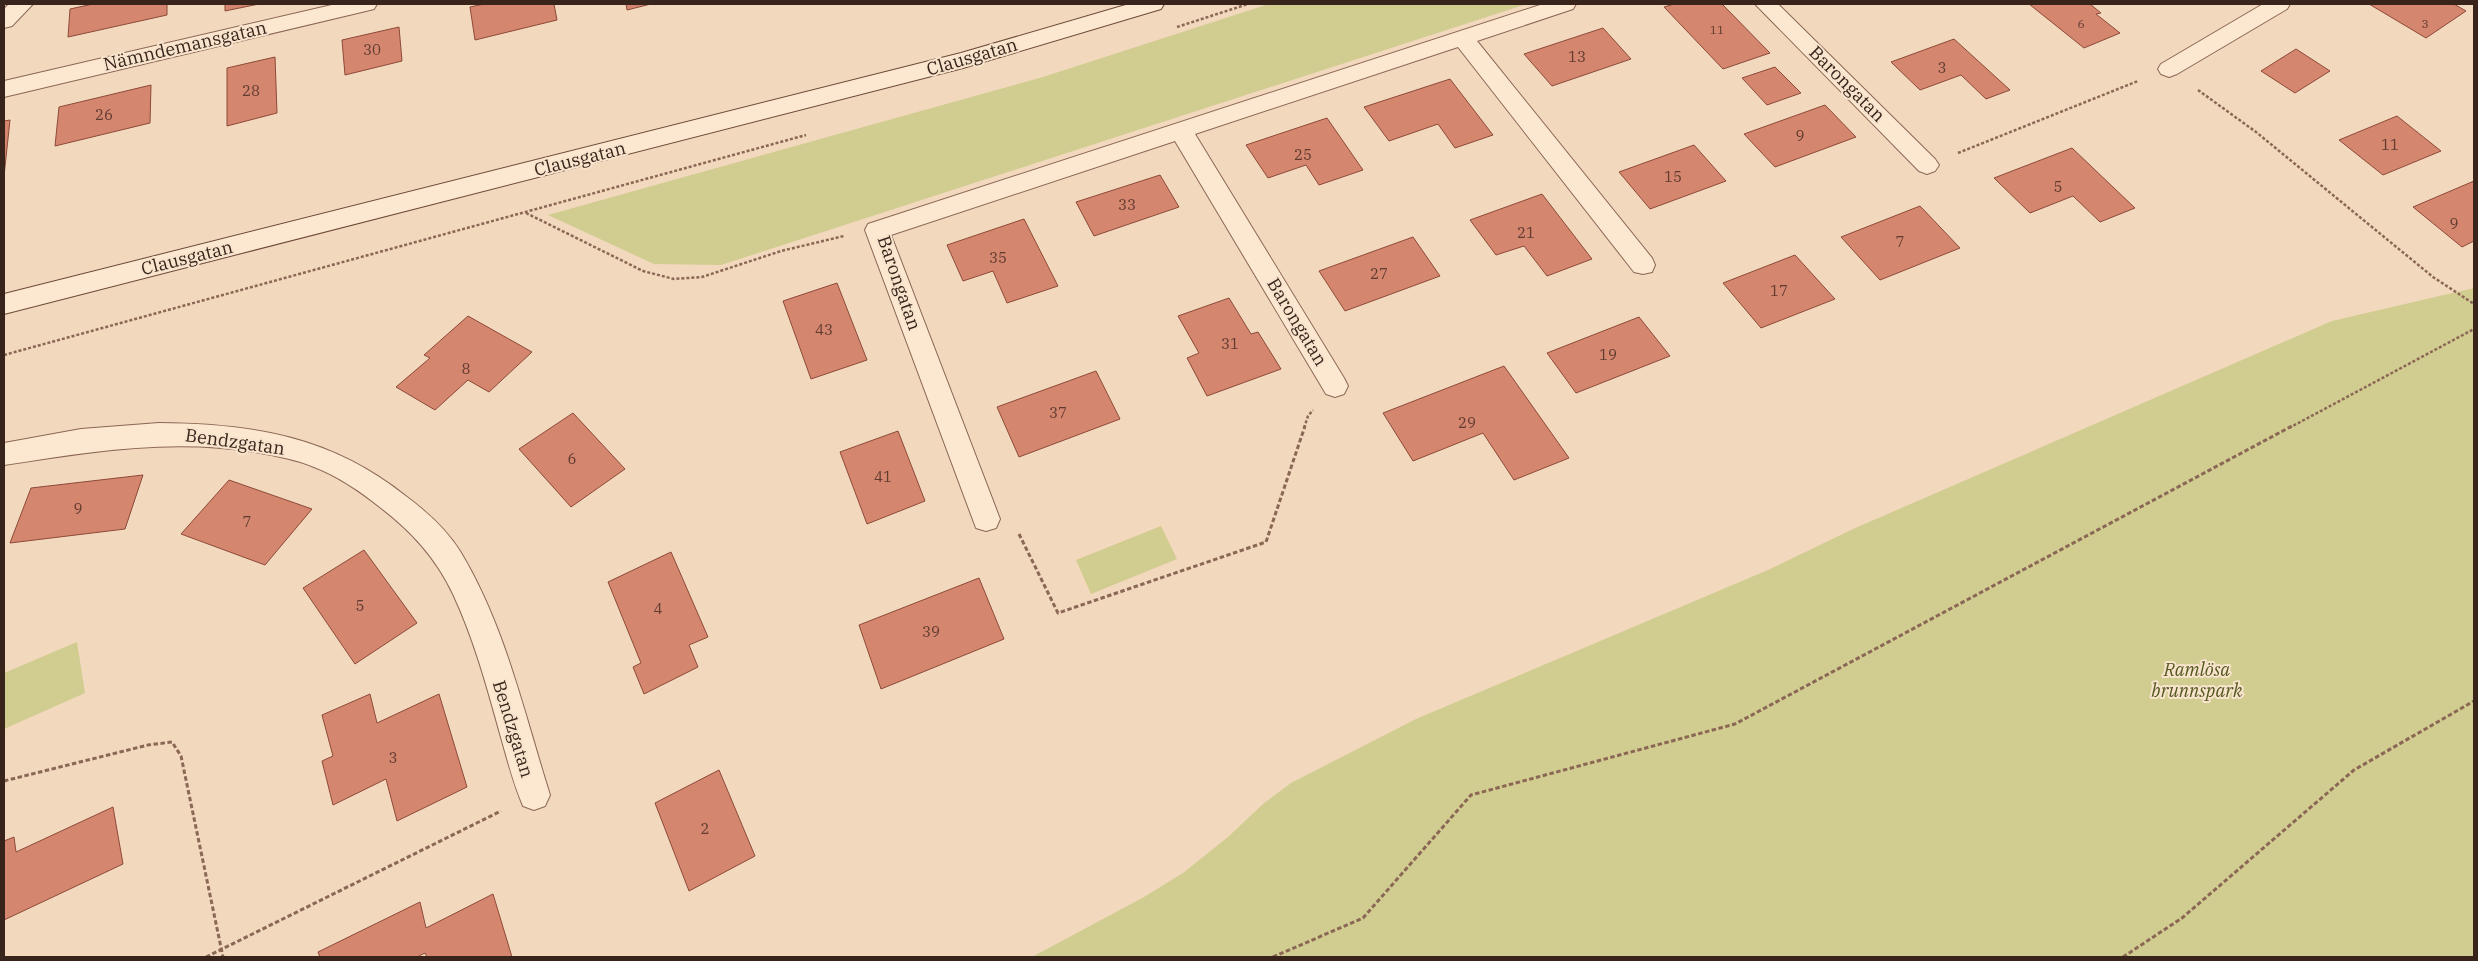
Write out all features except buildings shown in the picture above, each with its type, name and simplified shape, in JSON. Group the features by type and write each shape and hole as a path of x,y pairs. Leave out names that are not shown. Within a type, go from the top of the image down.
{"street":[{"path":"4,20 22,4"},
{"name":"Nämndemansgatan","path":"4,89 366,4"},
{"name":"Clausgatan","path":"4,304 954,63 1154,4"},
{"name":"Barongatan","path":"986,519 877,230 1565,4"},
{"name":"Barongatan","path":"1766,4 1927,165"},
{"path":"2169,69 2279,4"},
{"path":"1463,38 1643,265"},
{"name":"Barongatan","path":"1180,129 1335,386"},
{"name":"Bendzgatan","path":"4,454 47,445 106,437 164,433 208,435 263,442 316,455 376,488 429,532 449,558 464,588 491,657 534,795"}],"path":[{"path":"1170,29 1248,4"},
{"path":"1927,165 2169,69 2256,132 2433,277 2474,304"},
{"path":"4,355 813,133"},
{"path":"525,213 596,250 643,271 674,279 702,277 791,249 847,235 877,230"},
{"path":"1272,957 1363,918 1471,795 1735,724 2474,329"},
{"path":"986,519 1016,528 1058,613 1266,542 1308,416"},
{"path":"2123,957 2182,918 2354,770 2474,701"},
{"path":"4,781 148,745 172,742 181,756 223,957"},
{"path":"206,957 534,795"}],"green space":[{"path":"1269,4 1527,4 721,265 654,264 548,215 1043,77"},
{"name":"Ramlösa brunnspark","path":"2474,288 2474,957 1032,957 1144,897 1183,873 1228,837 1263,804 1291,783 1416,719 1768,570 1853,529 2332,321"},
{"path":"1161,526 1177,559 1091,594 1076,560"},
{"path":"77,642 85,693 4,729 4,673"}]}
